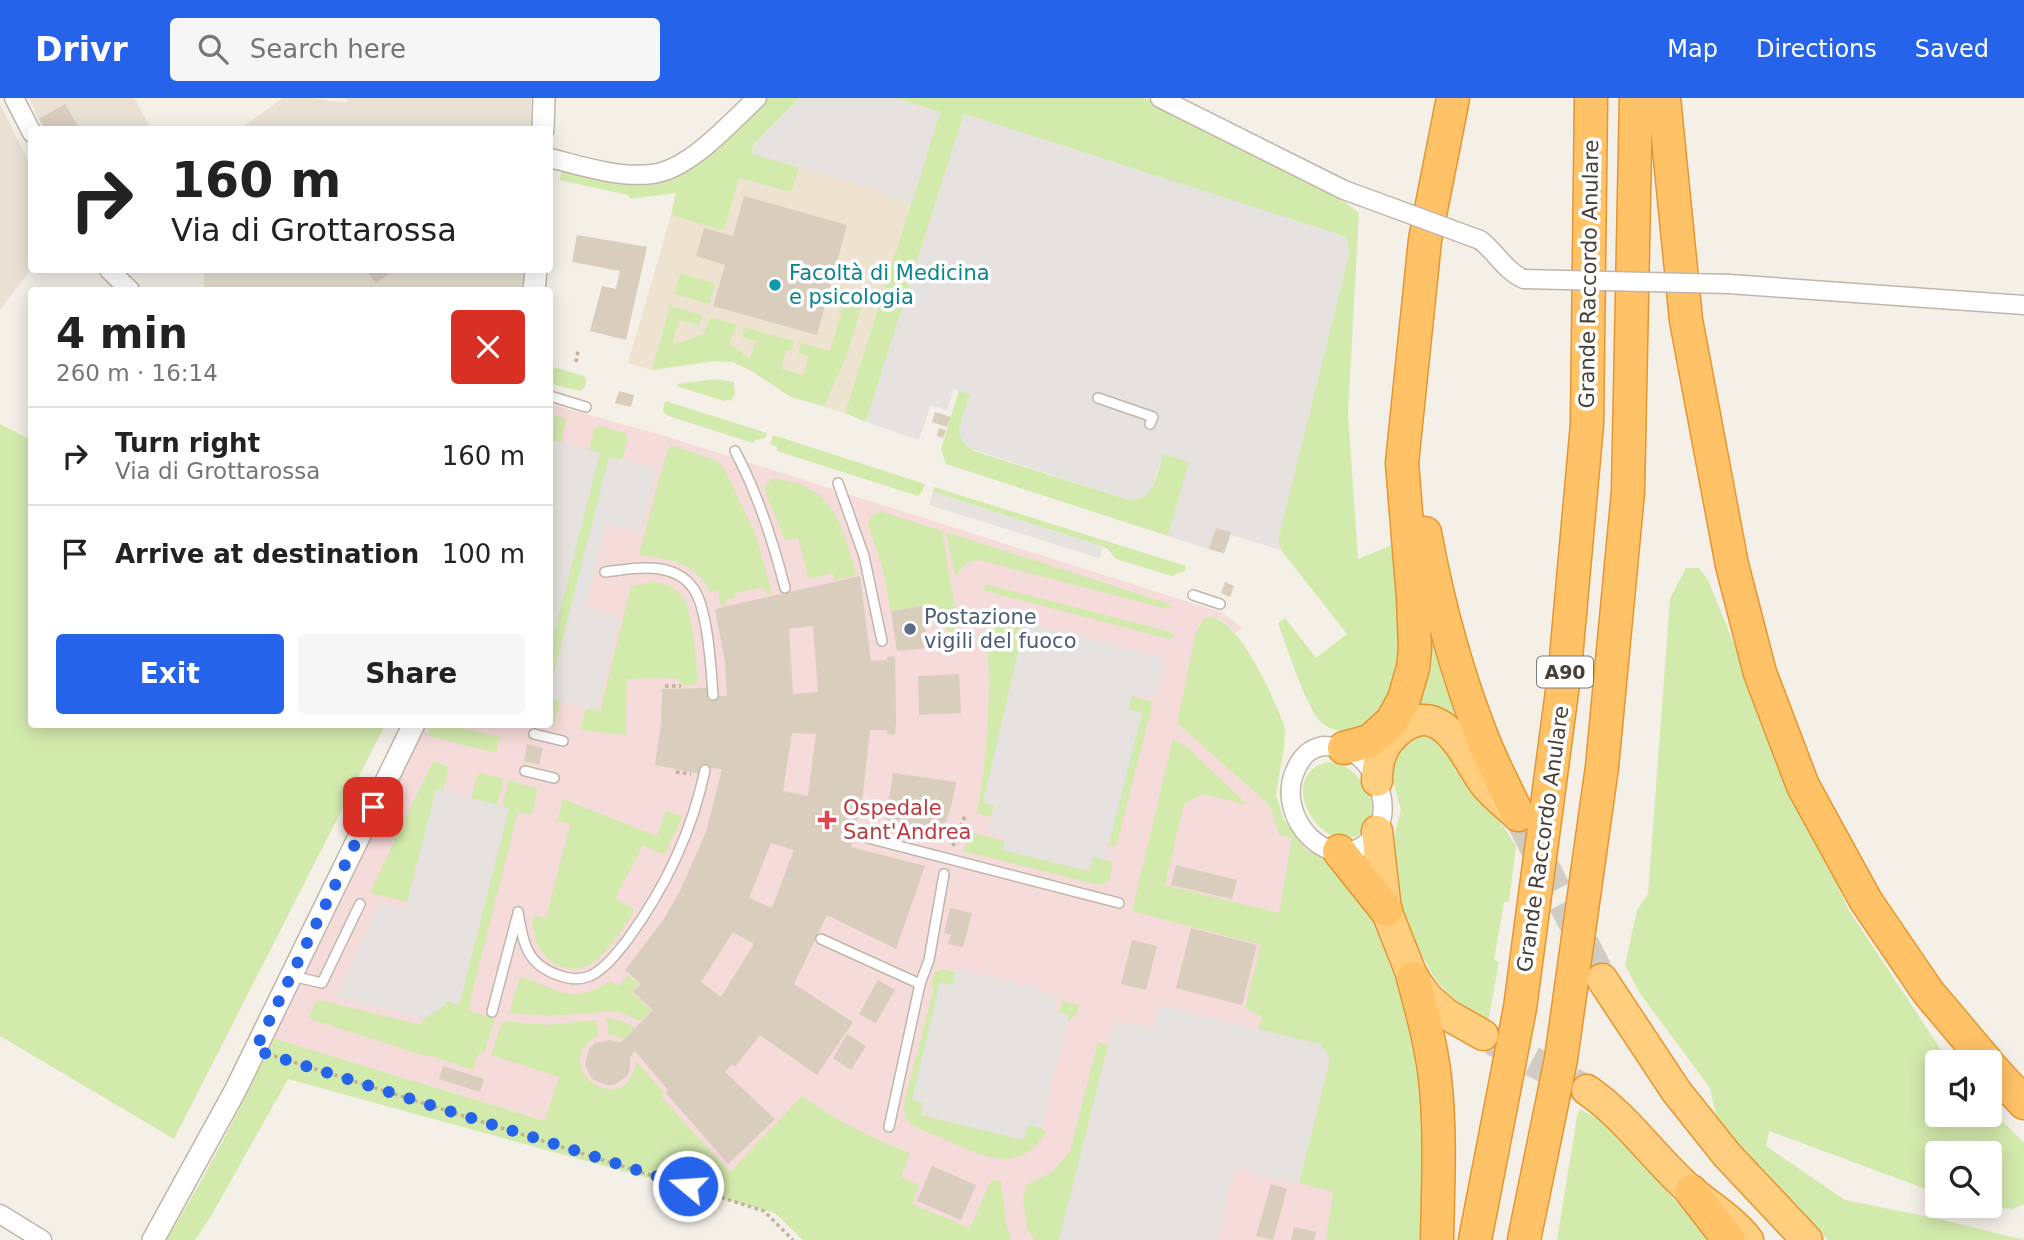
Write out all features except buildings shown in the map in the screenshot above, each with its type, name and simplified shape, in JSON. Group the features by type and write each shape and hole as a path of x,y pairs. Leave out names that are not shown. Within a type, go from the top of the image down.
{"highway":[{"path":"1345,748 1370,741 1392,721 1404,699 1413,668 1413,598 1402,463 1425,240 1453,98"},
{"name":"Grande Raccordo Anulare","path":"1475,1240 1520,1009 1565,669 1587,424 1591,98"},
{"name":"Grande Raccordo Anulare","path":"1524,1240 1561,1059 1602,767 1628,492 1636,98"},
{"path":"1664,98 1686,320 1732,565 1760,673 1803,786 1866,901 1928,992 1976,1050"},
{"path":"1412,375 1420,507 1434,580 1464,686 1482,738 1520,819"},
{"path":"1377,781 1379,757 1391,737 1409,723 1429,721 1449,730 1486,785 1520,819"},
{"path":"1377,831 1386,910 1413,978 1428,1035 1435,1079 1437,1240"},
{"path":"1339,852 1386,910"},
{"path":"1413,978 1427,997 1446,1014 1483,1035"},
{"path":"1602,979 1676,1091 1727,1155 1807,1240"},
{"path":"1544,1240 1561,1059"},
{"path":"2002,1079 2024,1103"},
{"path":"1587,1090 1629,1125 1691,1191 1730,1240"},
{"path":"1691,1191 1724,1215 1748,1240"}],"street":[{"path":"14,98 28,126"},
{"path":"543,126 544,98"},
{"path":"553,159 612,173 653,174 692,156 757,98"},
{"path":"1160,98 1344,190 1480,240 1501,258 1514,275 1524,279 1729,284 2024,305"},
{"path":"112,273 127,287"},
{"path":"153,1240 255,1050 412,728"},
{"path":"1312,748 1345,748 1364,762 1377,781 1382,800 1381,821 1377,831 1363,845 1339,852 1321,845 1303,832 1292,809 1290,785 1298,764 1312,748"},
{"path":"0,1214 42,1240"}],"lane":[{"path":"553,397 586,407"},
{"path":"1097,398 1153,418 1150,424"},
{"path":"735,451 746,471 774,545 785,588"},
{"path":"838,483 864,556 882,641"},
{"path":"605,572 660,569 674,573 690,584 698,596 702,612 713,695"},
{"path":"1193,595 1220,604"},
{"path":"534,734 563,741"},
{"path":"492,1012 518,912 523,943 528,952 540,965 554,974 587,977 598,971 621,948 662,888 687,832 705,770"},
{"path":"525,771 554,778"},
{"path":"868,838 1119,903"},
{"path":"889,1127 920,984 929,960 944,874"},
{"path":"292,976 322,983 360,904"},
{"path":"821,939 920,984"}],"path":[{"path":"576,362 578,350"},
{"path":"665,686 681,686"},
{"path":"952,847 965,816"},
{"path":"255,1050 764,1211 793,1240"}],"shaded area":[{"path":"29,98 134,98 149,126 42,126"},
{"path":"283,98 312,98 347,103 347,98 531,98 532,126 244,126"},
{"path":"800,98 894,98 940,112 845,413 791,397 752,371 733,362 714,361 652,370 628,363 671,215 724,231 739,177"},
{"path":"800,98 894,98 940,112 912,203 888,196 876,189 752,154 754,145"},
{"path":"0,104 28,160 28,273 0,310"},
{"path":"964,114 1347,237 1349,254 1278,539 1281,550 1231,535 1224,554 1168,536 1189,462 1163,454 1152,488 1142,498 1129,500 969,448 962,441 959,430 970,394 954,389 947,410 931,405 919,440 866,422"},
{"path":"204,273 524,273 522,287 204,287"},
{"name":"Ospedale Sant'Andrea","path":"553,405 665,436 1223,613 1242,628 1236,633 1220,619 1209,617 1199,624 1177,723 1270,806 1279,834 1292,838 1369,951 1365,1240 936,1240 273,1038 424,728 553,728"},
{"path":"553,441 600,453 553,637"},
{"path":"609,457 657,469 641,533 607,524 586,607 620,617 596,710 553,699 553,677"},
{"path":"933,492 1103,547 1099,558 929,505"},
{"path":"1025,623 1165,658 1155,698 1132,693 1128,709 1142,713 1105,860 1093,857 1089,871 1003,850 1006,837 988,832 994,806 983,803"},
{"path":"436,789 509,808 459,1005 446,1001 444,1006 423,1019 336,997 380,903 406,909"},
{"path":"957,968 1042,990 1044,994 1058,997 1055,1011 1069,1015 1041,1128 1028,1125 1024,1140 921,1115 924,1103 912,1100 940,982 953,985"},
{"path":"1159,1005 1319,1044 1327,1051 1329,1063 1299,1183 1235,1168 1217,1240 1059,1240 1115,1020 1153,1029"}],"green space":[{"path":"763,98 800,98 754,144 752,153 799,168 791,192 739,178 724,231 671,215 676,193 630,199 628,195 559,180 562,171 630,184 653,183 666,179 711,148"},
{"path":"894,98 1144,98 1333,193 1359,213 1348,412 1358,559 1397,543 1402,657 1387,705 1359,732 1330,728 1316,715 1303,690 1278,623 1285,618 1316,658 1347,634 1281,550 1278,539 1349,254 1346,237 964,114 866,422 845,413 940,112"},
{"path":"680,273 715,283 709,304 674,294"},
{"path":"845,299 862,304 848,352 824,406 791,397 752,371 733,362 714,361 652,370 670,306 702,315 699,325 679,320 672,345 704,334 710,317 737,325 729,343 750,359 756,341 742,337 744,327 794,341 791,351 786,350 781,369 803,375 809,356 798,353 801,343 830,351"},
{"path":"553,367 584,376 585,386 580,391 553,385"},
{"path":"715,379 734,382 735,394 732,400 724,401 679,387 677,384"},
{"path":"959,390 970,394 959,430 974,451 1129,500 1138,499 1150,490 1163,454 1190,462 1168,536 946,464 941,449"},
{"path":"665,401 767,433 765,438 753,443 668,416 663,412"},
{"path":"553,415 566,419 561,443 553,441"},
{"path":"0,424 28,438 28,728 383,728 174,1139 0,1036"},
{"path":"600,426 626,433 628,440 622,460 609,458 553,677 553,637 599,453 589,450 594,429"},
{"path":"773,435 925,484 918,496 777,451 777,447 770,444"},
{"path":"670,445 715,460 724,468 756,536 772,593 766,594 764,587 735,593 735,597 726,600 726,606 721,606 718,591 710,592 689,568 661,558 639,555"},
{"path":"772,478 810,489 823,499 839,523 857,575 835,580 833,573 809,579 798,538 785,540 764,488"},
{"path":"934,487 1186,566 1185,571 1172,576 1116,559 1107,548 933,492"},
{"path":"880,511 942,531 961,643 959,645 950,646 946,614 924,616 922,606 891,611 883,570 868,524 870,517"},
{"path":"946,532 1167,603 1173,608 1167,609 979,560 966,563 955,576"},
{"path":"1686,568 1699,568 1708,580 1765,720 1848,909 1941,1050 1925,1050 1925,1127 2002,1127 2002,1120 2024,1143 2024,1204 2013,1209 2002,1208 2002,1141 1925,1141 1925,1189 1769,1131 1766,1146 1845,1200 2024,1240 1828,1240 1729,1134 1716,1115 1710,1088 1639,992 1625,965 1637,910 1648,894 1670,599"},
{"path":"652,582 672,588 686,603 694,638 698,684 684,685 675,678 627,679 626,735 580,730 586,708 600,711 631,586"},
{"path":"985,584 1171,632 1174,636 1169,639 985,591"},
{"path":"1425,613 1443,681 1467,740 1416,712"},
{"path":"998,616 1025,623 983,803 994,806 991,817 977,813 988,713 986,625 990,618"},
{"path":"1209,617 1220,620 1243,643 1283,722 1284,747 1276,795 1284,820 1306,850 1330,862 1365,902 1407,1008 1424,1065 1426,1240 1326,1240 1333,1192 1299,1183 1329,1057 1319,1044 1258,1029 1262,1017 1245,1008 1261,945 1132,911 1173,739 1188,748 1248,805 1202,794 1184,804 1165,885 1279,913 1292,838 1279,835 1270,806 1177,723 1196,632 1203,620"},
{"path":"1132,696 1153,702 1116,847 1108,845 1142,713 1128,709"},
{"path":"553,699 561,701 553,726"},
{"path":"430,728 461,728 500,737 496,753 429,736"},
{"path":"1426,728 1451,746 1516,846 1509,902 1504,902 1494,960 1499,962 1488,1022 1457,1002 1436,980 1421,954 1395,882 1390,853 1401,810 1391,774 1394,750"},
{"path":"433,761 449,767 443,791 436,790 407,902 371,893 370,892"},
{"path":"1327,762 1348,768 1357,776 1370,796 1371,818 1366,828 1352,838 1337,838 1323,830 1304,801 1303,785 1310,771"},
{"path":"481,773 504,779 497,805 471,798 477,776"},
{"path":"509,780 538,789 532,814 518,812 468,1010 495,1019 484,1053 479,1052 473,1070 308,1018 316,1002 320,1000 421,1025 423,1019 444,1006 445,1001 459,1004 509,809 502,807"},
{"path":"563,799 657,836 666,811 682,816 666,853 643,845 615,898 633,909 633,914 616,939 595,961 571,969 550,960 536,941 533,928 533,915 546,918 570,824 557,821"},
{"path":"970,832 1005,841 1003,850 1089,871 1093,857 1113,862 1110,878 1099,885 963,851"},
{"path":"942,969 956,973 953,985 940,982 921,1115 1024,1140 1028,1125 1041,1128 1046,1133 1034,1147 1022,1155 1010,1159 983,1155 918,1128 906,1117 905,1099 934,988 931,986 934,973"},
{"path":"628,975 639,984 632,993 652,1010 640,1021 617,1011 549,1016 509,1013 520,977 573,994 596,989 611,981 618,986"},
{"path":"1062,1001 1079,1005 1077,1013 1067,1022 1069,1015 1059,1013"},
{"path":"606,1018 622,1021 635,1028 624,1039 608,1034"},
{"path":"596,1020 599,1035 584,1047 580,1061 584,1073 593,1083 606,1089 619,1088 630,1079 636,1061 664,1093 661,1097 730,1172 802,1096 854,1128 910,1153 901,1177 919,1185 912,1204 970,1228 991,1180 1001,1181 1007,1228 1012,1240 803,1240 775,1213 288,1079 195,1240 166,1240 223,1141 273,1038 545,1121 559,1077 491,1055 502,1021 547,1025"},
{"path":"1098,1042 1108,1045 1059,1240 1035,1240 1027,1228 1023,1198 1025,1189 1028,1184 1052,1172 1070,1151"},
{"path":"1580,1109 1610,1126 1710,1240 1557,1240"}],"tunnel":[{"path":"1522,823 1602,979"},
{"path":"1492,1040 1587,1090"}],"place":[{"name":"Facoltà di Medicina e psicologia","path":"775,285"},
{"name":"Postazione vigili del fuoco","path":"910,629"},
{"name":"Ospedale Sant'Andrea","path":"827,820"}],"route":[{"path":"373,807 255,1050 688,1186"}]}
